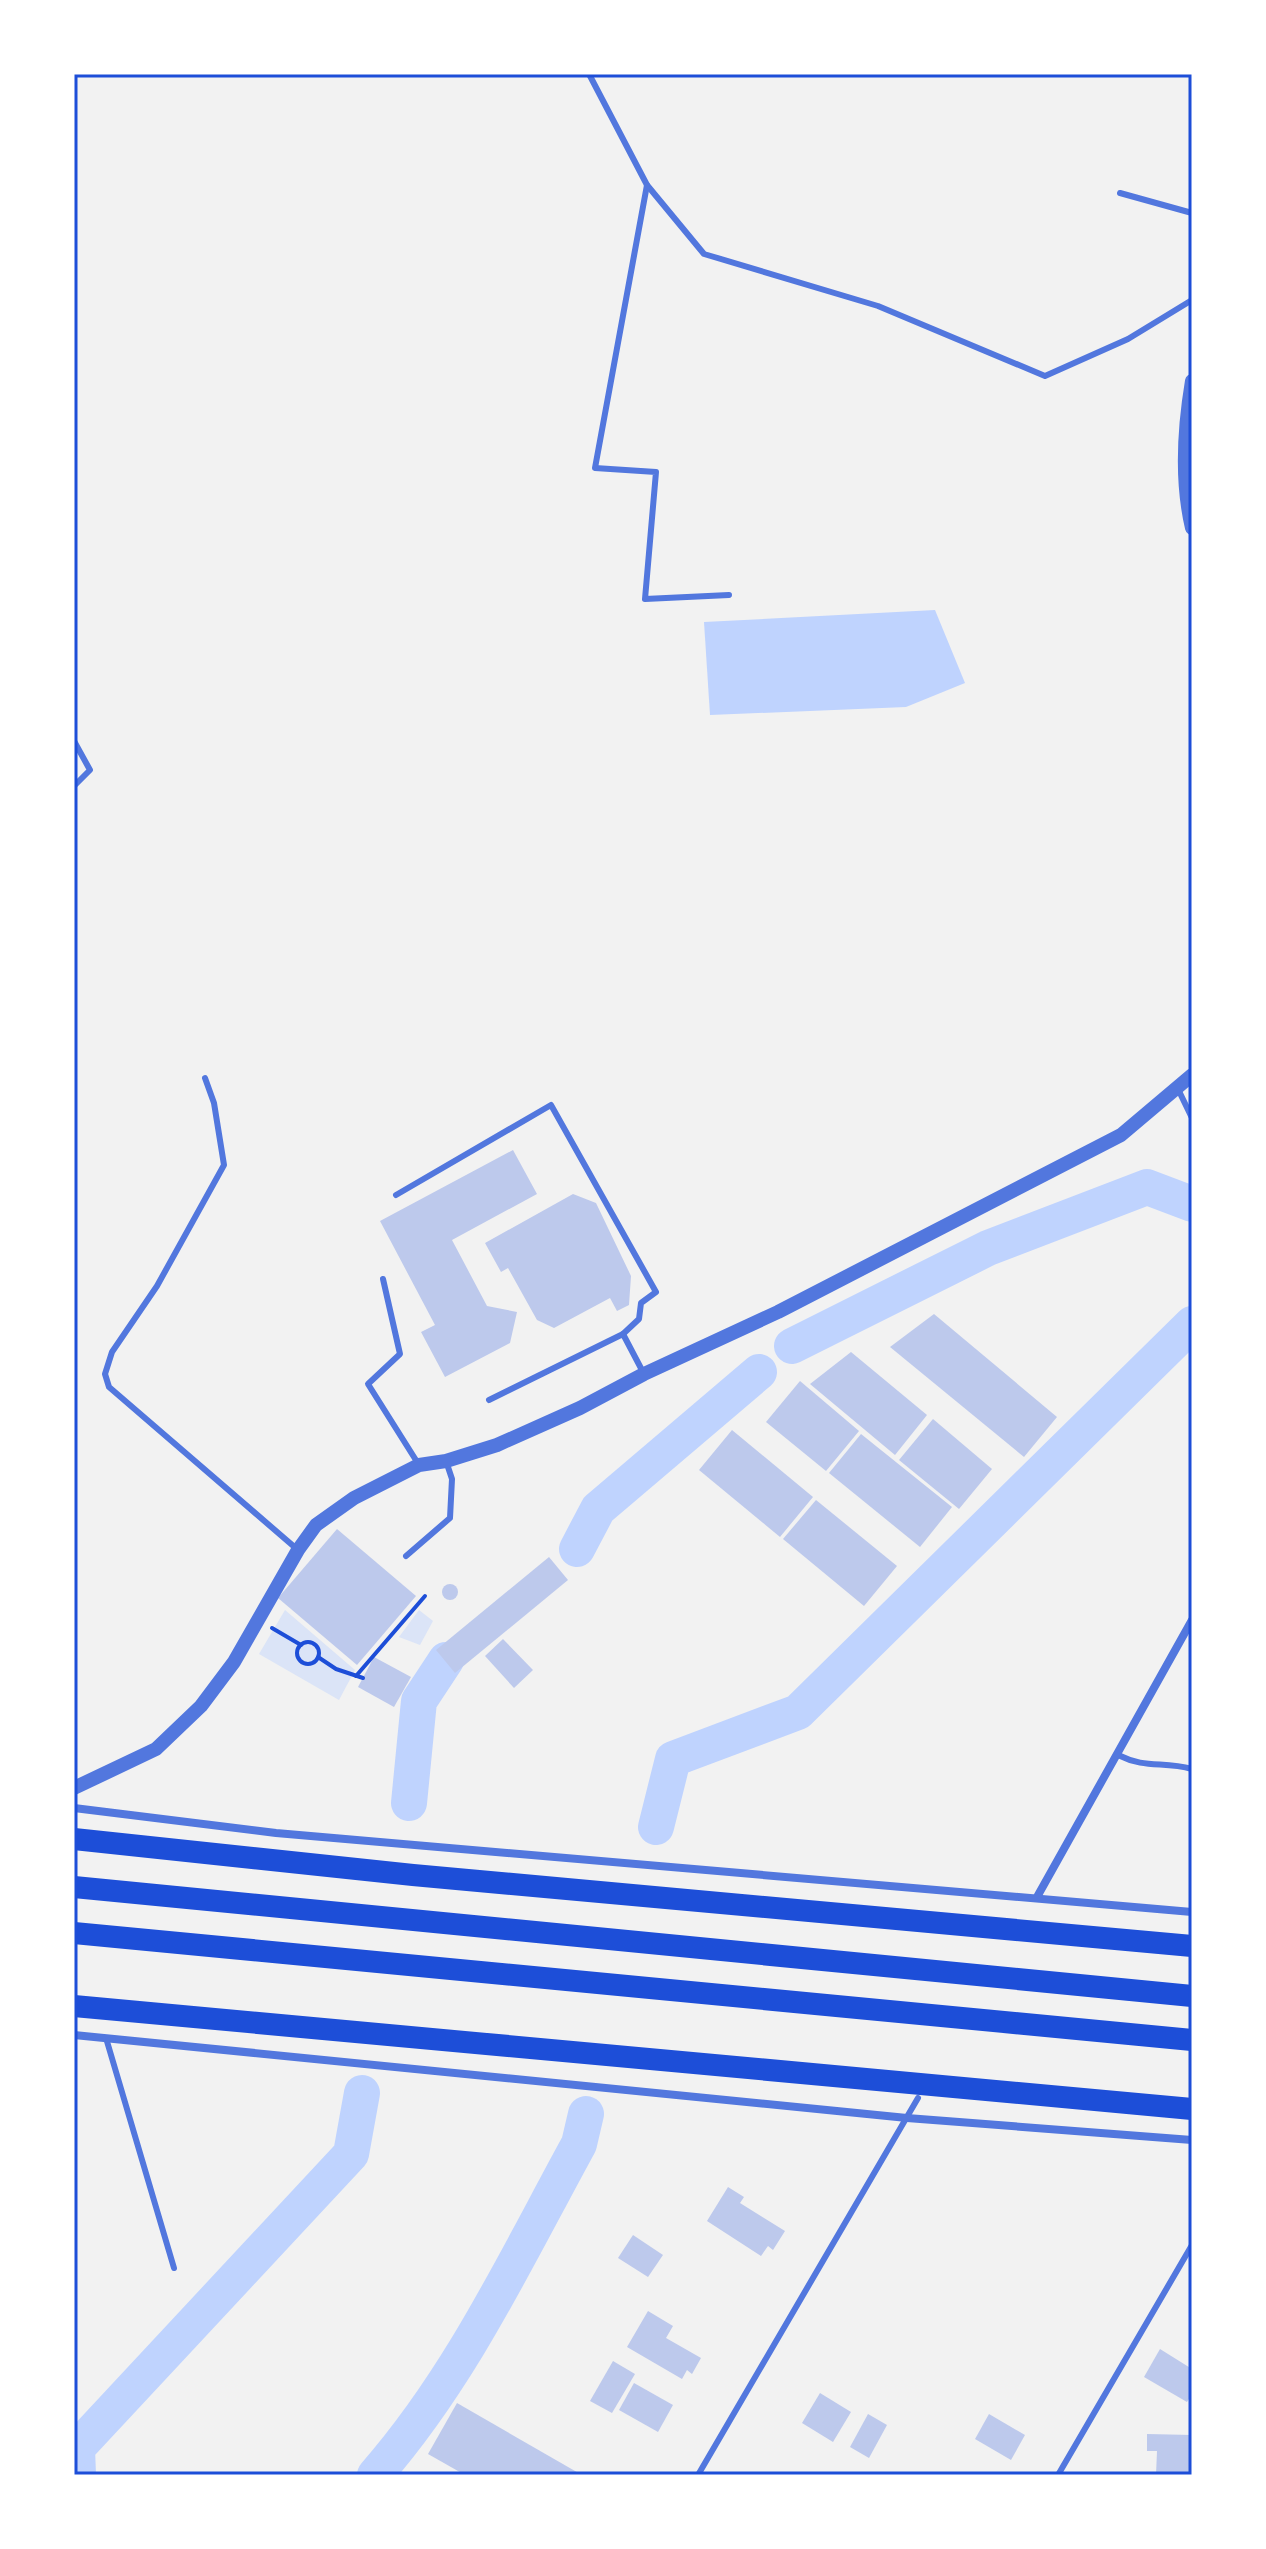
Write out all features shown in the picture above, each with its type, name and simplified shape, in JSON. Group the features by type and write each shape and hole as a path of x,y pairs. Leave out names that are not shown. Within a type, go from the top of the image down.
{"highway":[{"path":"74,1839 413,1875 1192,1946"},
{"path":"74,1887 1192,1996"},
{"path":"74,1933 1192,2040"},
{"path":"74,2006 1192,2109"}],"street":[{"path":"1192,381 1189,501 1192,528"},
{"path":"74,1788 156,1749 201,1706 234,1662 298,1550 316,1525 354,1498 419,1465 446,1461 497,1445 778,1312 1121,1135 1192,1075"},
{"path":"1037,1897 1192,1620"},
{"path":"74,1808 329,1837 610,1859 1192,1912"},
{"path":"74,2035 907,2118 1192,2140"}],"lane":[{"path":"589,74 647,185 704,254 878,306 1045,376 1128,339 1192,300"},
{"path":"647,185 595,468 656,472 645,599 729,595"},
{"path":"1120,193 1192,213"},
{"path":"74,741 90,770 74,786"},
{"path":"205,1078 214,1103 224,1165 157,1286 112,1352 105,1374 109,1387 298,1550"},
{"path":"1178,1089 1192,1118"},
{"path":"396,1195 551,1105 656,1292 641,1303 639,1319 623,1334 489,1400"},
{"path":"383,1279 400,1354 368,1384 419,1465"},
{"path":"623,1334 644,1374"},
{"path":"406,1556 450,1518 452,1479 446,1461"},
{"path":"1118,1755 1140,1766 1168,1762 1192,1769"},
{"path":"106,2038 174,2268"},
{"path":"698,2475 918,2098"},
{"path":"1058,2475 1192,2245"}],"path":[{"path":"258,1619 301,1645 314,1644 318,1657 336,1669 360,1677 425,1596"},
{"path":"301,1645 297,1655 303,1663 313,1662 318,1657"}],"shaded area":[{"path":"285,1610 355,1670 339,1700 259,1654"},
{"path":"419,1610 433,1621 420,1645 399,1637"}],"water":[{"path":"935,610 965,683 906,707 710,715 704,622"}],"building":[{"path":"513,1150 537,1194 452,1240 487,1306 517,1312 510,1343 445,1377 421,1332 435,1325 380,1221"},
{"path":"573,1194 596,1203 631,1276 629,1305 617,1311 610,1298 554,1328 537,1320 508,1268 501,1272 485,1243"},
{"path":"934,1314 1057,1417 1024,1457 890,1347"},
{"path":"851,1352 927,1415 895,1455 810,1384"},
{"path":"800,1381 859,1431 826,1471 766,1422"},
{"path":"933,1419 992,1469 959,1509 899,1460"},
{"path":"732,1430 813,1497 780,1537 699,1470"},
{"path":"861,1434 952,1507 920,1547 829,1473"},
{"path":"816,1500 897,1566 864,1606 783,1539"},
{"path":"337,1529 416,1596 357,1665 278,1598"},
{"path":"549,1557 568,1580 455,1673 436,1650"},
{"path":"450,1584 456,1586 456,1598 450,1600 444,1598 442,1592 444,1586"},
{"path":"503,1639 533,1670 514,1688 485,1656"},
{"path":"374,1657 411,1677 394,1707 358,1687"},
{"path":"728,2187 744,2197 740,2203 785,2231 773,2250 768,2246 761,2256 707,2221"},
{"path":"633,2235 663,2255 648,2277 618,2258"},
{"path":"648,2311 673,2326 666,2338 701,2358 692,2374 687,2370 682,2379 627,2347"},
{"path":"1160,2349 1192,2369 1192,2394 1187,2402 1144,2377"},
{"path":"613,2361 635,2374 612,2413 590,2401"},
{"path":"634,2383 673,2405 658,2432 619,2410"},
{"path":"820,2393 851,2412 833,2442 802,2423"},
{"path":"457,2403 582,2475 465,2475 428,2454"},
{"path":"868,2414 887,2425 869,2458 850,2447"},
{"path":"989,2414 1025,2435 1011,2460 975,2439"},
{"path":"1147,2434 1192,2435 1192,2475 1156,2475 1157,2451 1147,2451"}],"waterway":[{"path":"792,1346 988,1248 1147,1187 1192,1204"},
{"path":"656,1827 673,1759 798,1712 1192,1324"},
{"path":"577,1549 598,1509 759,1372"},
{"path":"409,1803 419,1701 446,1660"},
{"path":"78,2475 77,2448 351,2154 362,2093"},
{"path":"375,2475 434,2398 486,2315 579,2144 586,2114"}]}
